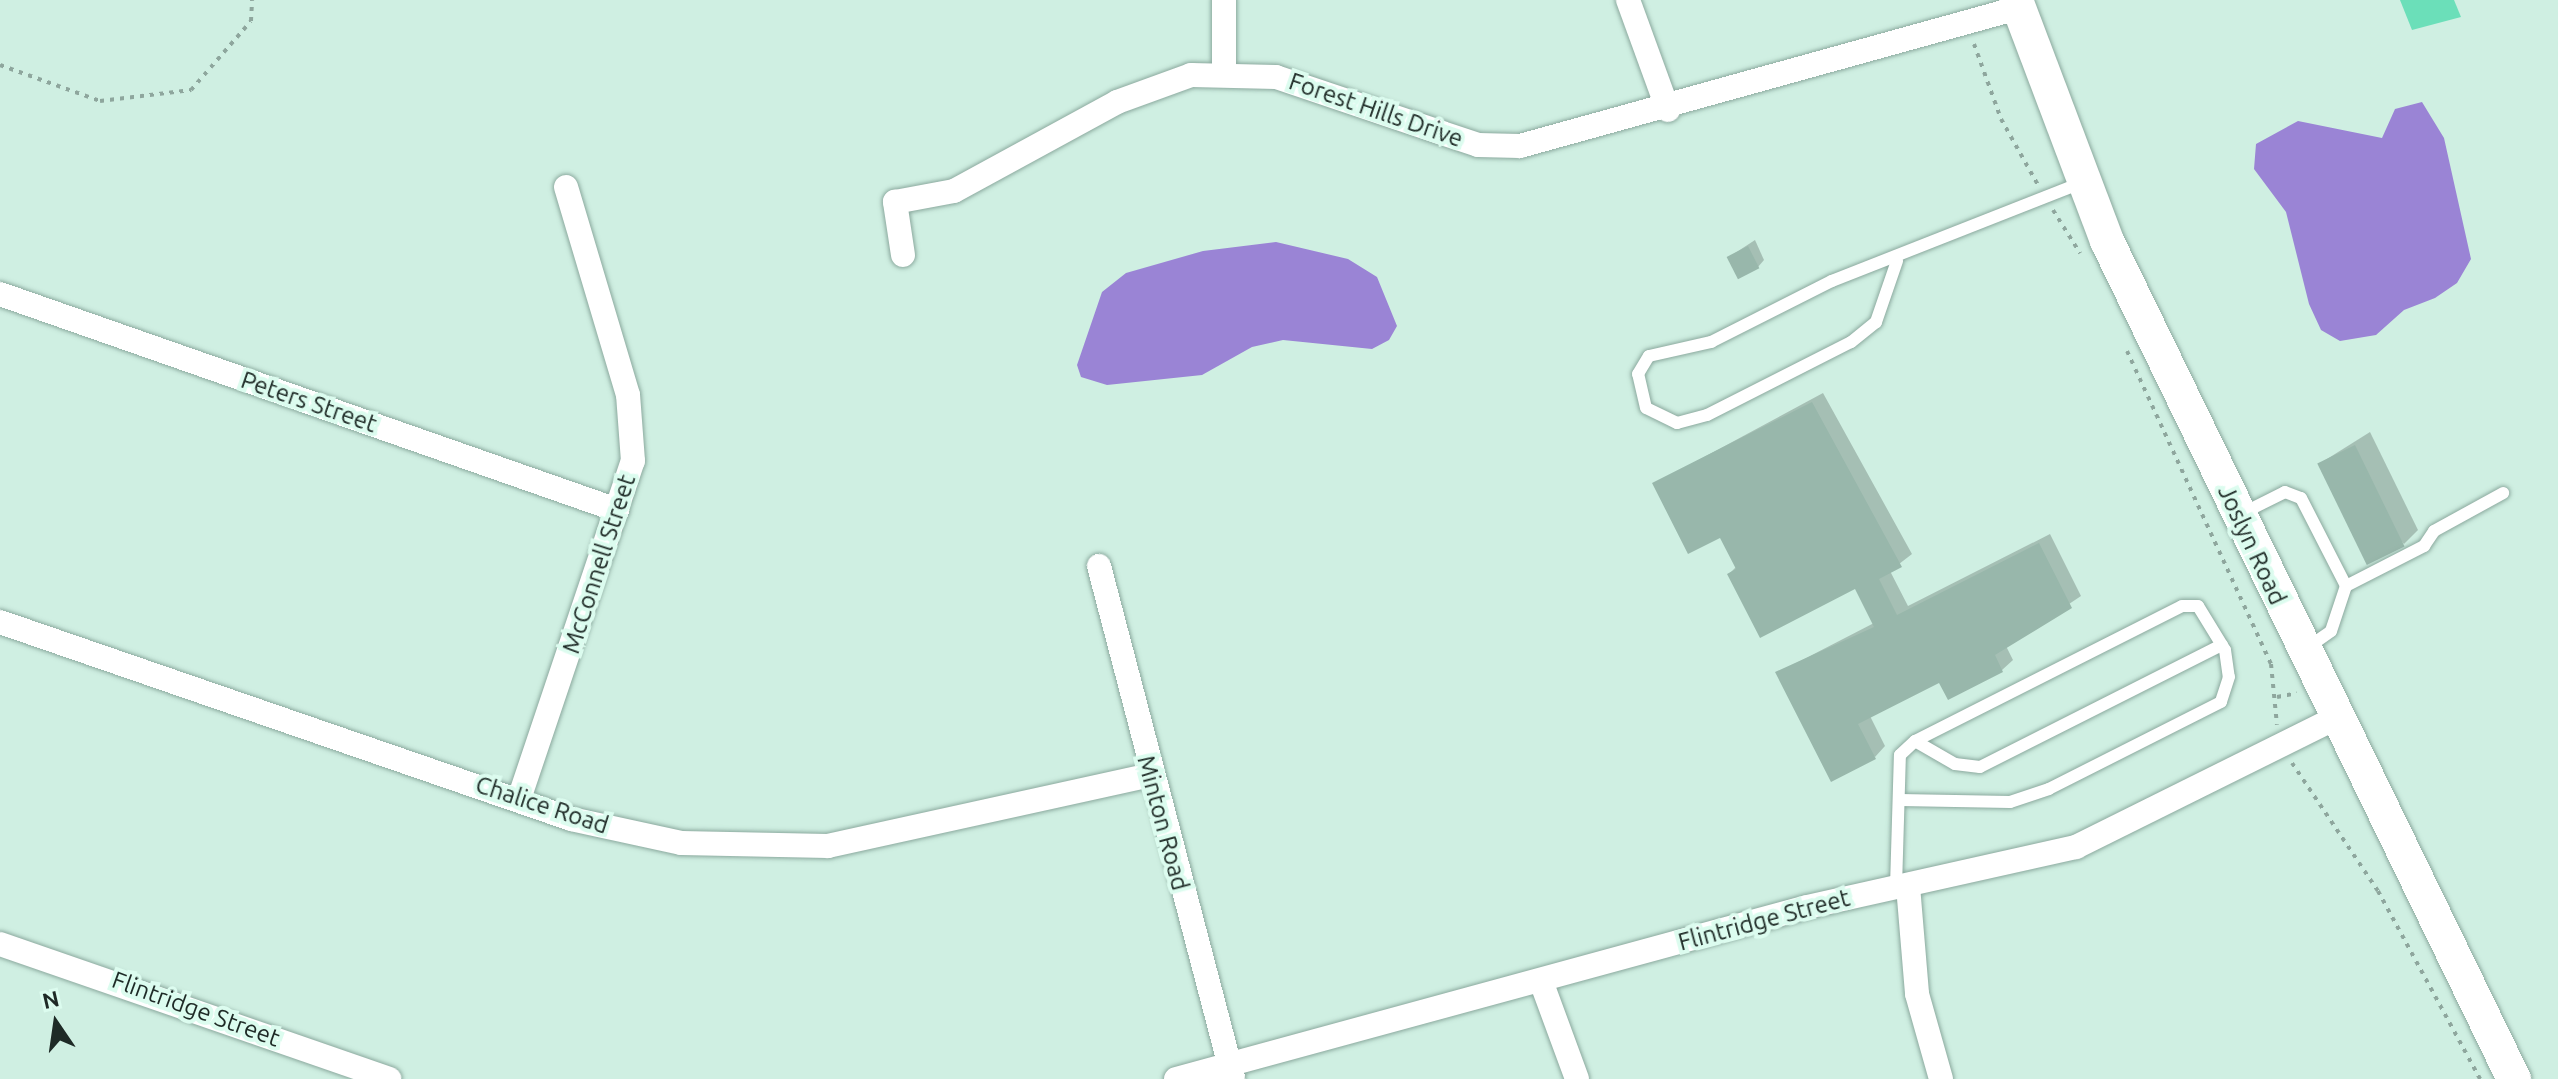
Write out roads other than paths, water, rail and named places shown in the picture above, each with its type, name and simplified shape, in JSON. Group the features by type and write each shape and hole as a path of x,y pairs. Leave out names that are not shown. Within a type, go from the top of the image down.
{"street":[{"path":"1224,0 1224,71"},
{"path":"1628,0 1668,110"},
{"name":"Forest Hills Drive","path":"903,255 895,202 954,191 1154,85 1224,71 1318,89 1478,145 1564,140 1966,23 2017,4"},
{"name":"Joslyn Road","path":"2017,4 2083,182 2334,719 2514,1079"},
{"name":"McConnell Street","path":"519,799 633,461 630,410 566,187"},
{"name":"Peters Street","path":"0,294 617,510"},
{"name":"Minton Road","path":"1099,566 1150,775 1232,1072"},
{"name":"Chalice Road","path":"0,622 571,819 681,843 828,846 1150,775"},
{"name":"Flintridge Street","path":"1176,1079 1232,1072 1541,981 1902,886 2076,847 2334,719"},
{"path":"1902,886 1917,994 1941,1079"},
{"name":"Flintridge Street","path":"0,944 389,1079"},
{"path":"1541,981 1577,1079"}],"lane":[{"path":"1897,261 1876,322 1851,342 1707,415 1677,423 1646,408 1638,374 1649,356 1711,342 1832,281 1897,261 2083,182"},
{"path":"2238,516 2285,492 2301,498 2346,586"},
{"path":"2302,651 2331,631 2346,586 2424,546 2434,531 2503,493"},
{"path":"1900,800 2010,802 2049,789 2221,702 2229,677 2222,645 2198,606 2182,606 1915,741 1900,755 1900,800 1902,886"},
{"path":"1915,741 1955,764 1980,767 2222,645"}]}
